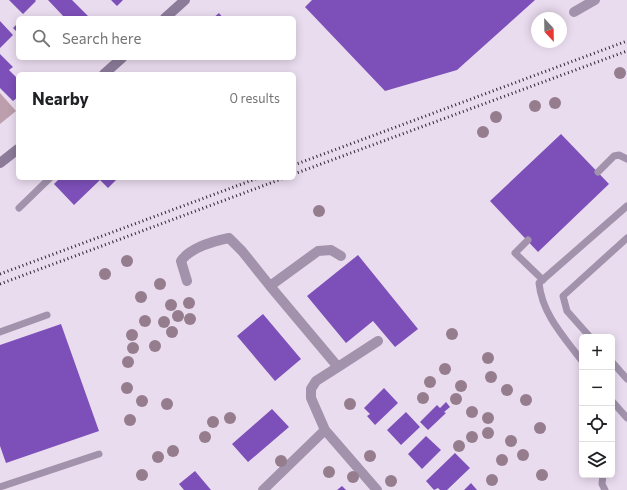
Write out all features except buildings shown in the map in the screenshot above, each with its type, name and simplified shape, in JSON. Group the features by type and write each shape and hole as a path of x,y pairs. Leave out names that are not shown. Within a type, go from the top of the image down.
{"main road":[{"path":"167,16 185,0"},
{"path":"106,72 120,60"},
{"path":"0,163 16,151"}],"street":[{"path":"574,12 595,0"},
{"path":"186,281 182,261 186,254 217,240 229,238 242,251 338,367"},
{"path":"270,286 318,251 330,250 341,256"},
{"path":"377,490 325,430 311,398 311,389 316,381 378,341"},
{"path":"263,490 325,430"}],"lane":[{"path":"598,172 614,156 620,155 627,159"},
{"path":"18,208 48,180"},
{"path":"579,357 552,321 544,307 540,295 539,283 627,206"},
{"path":"587,334 567,311 563,296 627,238"},
{"path":"528,240 516,253 543,280"},
{"path":"0,332 47,315"},
{"path":"615,365 627,379"},
{"path":"615,404 627,418"},
{"path":"0,486 99,454"},
{"path":"603,478 602,484 605,490"}],"shaded area":[{"path":"0,93 16,111 0,124"}],"railway":[{"path":"296,164 627,41"},
{"path":"296,173 627,51"},
{"path":"0,274 253,180"},
{"path":"0,284 279,180"}]}
